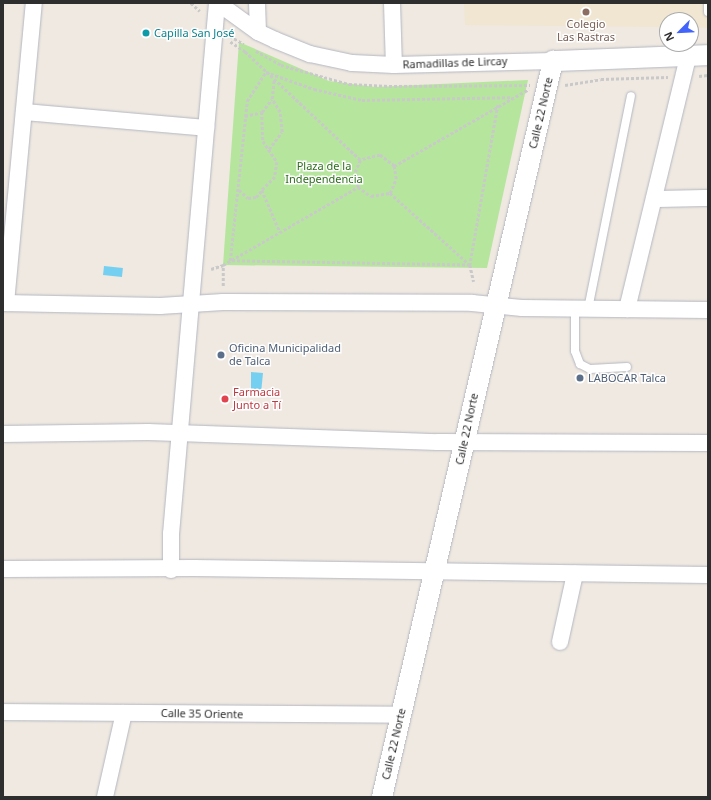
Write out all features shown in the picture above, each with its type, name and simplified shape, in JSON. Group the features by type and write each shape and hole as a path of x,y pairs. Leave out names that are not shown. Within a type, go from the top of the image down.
{"street":[{"path":"34,3 4,303 160,306 223,302 472,302 496,305 582,309 708,310"},
{"path":"171,570 180,435 218,3"},
{"name":"Ramadillas de Lircay","path":"218,3 258,32 292,48 331,60 394,65 708,55"},
{"path":"257,3 258,32"},
{"path":"392,3 394,65"},
{"path":"627,309 688,56"},
{"name":"Calle 22 Norte","path":"382,797 553,60"},
{"path":"24,112 206,128"},
{"path":"654,199 708,198"},
{"path":"3,434 148,432 180,435 464,442 708,443"},
{"path":"3,569 708,575"},
{"path":"560,642 575,574"},
{"name":"Calle 35 Oriente","path":"3,712 401,716"},
{"path":"105,797 124,713"}],"lane":[{"path":"708,3 708,12"},
{"path":"627,367 590,369 580,364 575,351 582,309 631,96"}],"path":[{"path":"214,40 232,42 274,79 360,160"},
{"path":"266,72 314,90 362,100 512,97"},
{"path":"230,261 239,190 246,101 266,72"},
{"path":"245,116 262,112 272,99 274,79"},
{"path":"394,166 527,89 546,90"},
{"path":"269,149 282,132 280,112 272,99"},
{"path":"474,282 470,265 498,105"},
{"path":"239,190 248,198 256,197 275,177 277,162 263,141 262,112"},
{"path":"360,160 380,155 394,166 396,179 390,193"},
{"path":"360,160 356,172 358,187 371,196 390,193"},
{"path":"223,302 224,265 358,187"},
{"path":"262,190 280,232"},
{"path":"390,193 470,265"},
{"path":"230,261 470,265"}],"shaded area":[{"name":"Colegio Las Rastras","path":"464,3 708,3 708,28 699,27 699,12 659,12 659,27 465,25"}],"green space":[{"name":"Plaza de la Independencia","path":"239,42 329,81 375,87 528,80 487,268 223,265"}],"water":[{"path":"104,266 123,268 122,277 103,275"},
{"path":"251,372 263,373 261,393 251,393"}],"place":[{"name":"Colegio Las Rastras","path":"586,12"},
{"name":"Capilla San José","path":"146,33"},
{"name":"Oficina Municipalidad de Talca","path":"221,355"},
{"name":"LABOCAR Talca","path":"580,378"},
{"name":"Farmacia Junto a Tí","path":"225,399"}]}
